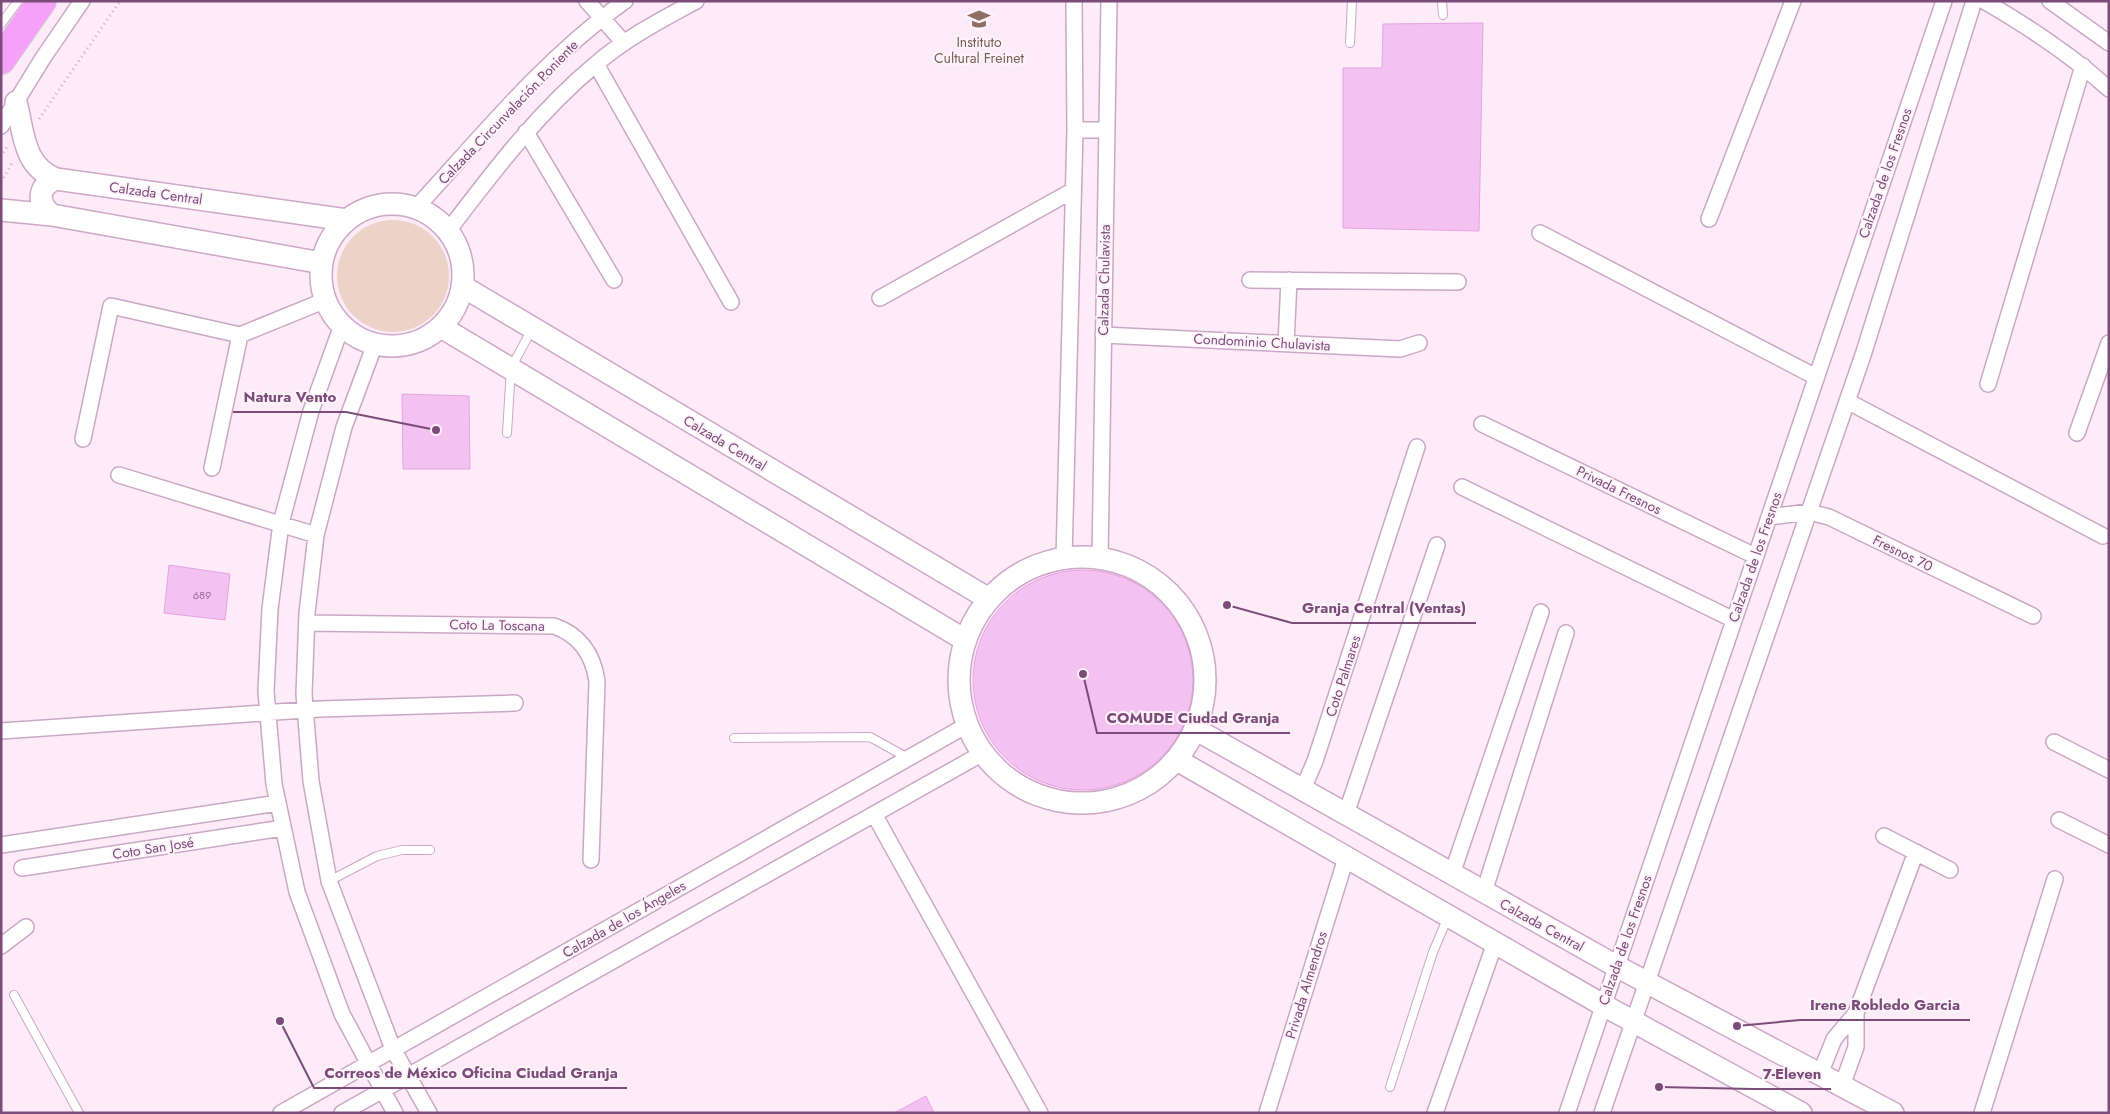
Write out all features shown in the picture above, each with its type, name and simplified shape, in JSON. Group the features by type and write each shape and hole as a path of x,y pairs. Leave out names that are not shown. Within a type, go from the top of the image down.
{"highway":[{"path":"1,60 42,1"}],"street":[{"path":"1,126 43,58 82,1"},
{"path":"587,1 624,43"},
{"name":"Calzada Circunvalación Poniente","path":"416,208 558,55 625,1"},
{"name":"Calzada Circunvalación Poniente","path":"448,231 504,157 526,132 596,64 650,26 696,1"},
{"path":"1064,558 1075,130 1074,1"},
{"name":"Calzada Chulavista","path":"1100,558 1109,1"},
{"path":"1710,219 1793,1"},
{"name":"Calzada de los Fresnos","path":"1567,1113 1944,1"},
{"path":"1602,1113 1632,1021 1847,402 1974,1"},
{"path":"1984,1 2021,22 2083,66 2109,89"},
{"path":"2050,1 2109,43"},
{"path":"596,64 731,302"},
{"path":"1988,384 2083,66"},
{"name":"Calzada Central","path":"16,102 32,162 39,171 56,179 347,220"},
{"path":"1075,130 1107,130"},
{"path":"526,132 614,280"},
{"path":"52,215 42,204 40,196 48,182 56,179"},
{"path":"880,298 1072,191"},
{"path":"392,204 416,208 434,217 448,231 458,248 463,266 462,286 455,308 441,327 421,340 398,346 374,344 357,337 342,325 326,300 322,282 322,263 327,247 336,232 347,220 369,208 392,204"},
{"path":"1,210 52,215 322,263"},
{"path":"1540,233 1816,377"},
{"path":"1250,280 1458,282"},
{"path":"1286,344 1289,280"},
{"name":"Calzada Central","path":"462,286 988,599"},
{"path":"83,440 111,306 240,335 326,300"},
{"path":"342,325 311,411 281,523 270,609 266,691 274,784 297,892 342,1014 395,1113"},
{"path":"441,327 965,640"},
{"path":"212,468 240,335"},
{"name":"Condominio Chulavista","path":"1103,335 1400,349 1420,343"},
{"path":"2077,433 2109,343"},
{"path":"374,344 344,427 316,535 306,623 306,710 312,782 329,881 394,1049 429,1113"},
{"path":"1847,402 2103,536"},
{"name":"Privada Fresnos","path":"1482,424 1755,556"},
{"name":"Coto Palmares","path":"1303,790 1315,761 1416,447"},
{"path":"119,475 316,535"},
{"path":"1462,487 1734,620"},
{"name":"Fresnos 70","path":"1769,517 1809,512 1829,517 2033,616"},
{"path":"1346,814 1438,545"},
{"path":"1064,558 1100,558 1124,564 1146,575 1166,590 1186,617 1195,631 1202,655 1205,680 1203,705 1187,745 1176,760 1153,782 1125,796 1094,804 1062,802 1032,793 1005,776 983,754 967,725 961,704 960,661 965,640 975,618 988,599 1004,584 1022,572 1043,563 1064,558"},
{"path":"1452,874 1540,612"},
{"name":"Coto La Toscana","path":"306,623 554,626 567,631 577,638 592,660 597,681 591,860"},
{"path":"1484,892 1566,633"},
{"path":"1,731 268,712 515,702"},
{"name":"Calzada de los Ángeles","path":"281,1113 967,725"},
{"name":"Calzada Central","path":"1195,729 1646,983 1893,1113"},
{"path":"2054,742 2109,770"},
{"path":"342,1113 983,754"},
{"path":"1176,760 1603,1005 1801,1113"},
{"path":"1,845 278,803"},
{"path":"874,814 1040,1113"},
{"path":"2059,820 2109,846"},
{"name":"Coto San José","path":"22,868 284,828"},
{"path":"1884,836 1950,870"},
{"path":"1820,1074 1834,1039 1856,1013 1916,852"},
{"name":"Privada Almendros","path":"1267,1113 1346,858"},
{"path":"1982,1113 2055,879"},
{"path":"1,946 26,927"},
{"path":"1435,1113 1495,943"},
{"path":"1842,1086 1856,1047 1856,1013"}],"lane":[{"path":"1,24 18,1"},
{"path":"1350,43 1352,1"},
{"path":"1442,1 1443,15"},
{"path":"507,433 511,368 533,328"},
{"path":"734,738 870,737 908,758"},
{"path":"329,881 377,856 402,850 430,850"},
{"path":"1390,1087 1433,952 1448,917"},
{"path":"14,995 78,1113"}],"path":[{"path":"1,182 25,140 120,1"}],"shaded area":[{"path":"393,220 415,224 433,236 445,254 449,276 445,298 433,316 415,328 393,332 371,328 353,316 341,298 337,276 341,254 353,236 371,224"}],"building":[{"path":"1483,23 1479,231 1343,228 1343,68 1382,68 1383,24"},
{"path":"402,394 469,396 470,469 403,469"},
{"path":"169,565 230,574 225,620 164,613"},
{"path":"1083,570 1104,572 1135,583 1161,602 1180,628 1191,659 1193,680 1191,701 1180,732 1161,758 1135,777 1104,788 1083,790 1062,788 1031,777 1005,758 986,732 975,701 973,680 975,659 986,628 1005,602 1031,583 1062,572"},
{"path":"926,1096 934,1113 894,1113"}],"place":[{"name":"Instituto Cultural Freinet","path":"979,19"},
{"name":"Natura Vento","path":"436,430"},
{"name":"Granja Central (Ventas)","path":"1227,605"},
{"name":"COMUDE Ciudad Granja","path":"1083,674"},
{"name":"Correos de México Oficina Ciudad Granja","path":"280,1021"},
{"name":"Irene Robledo Garcia","path":"1737,1026"},
{"name":"7-Eleven","path":"1659,1087"}]}
